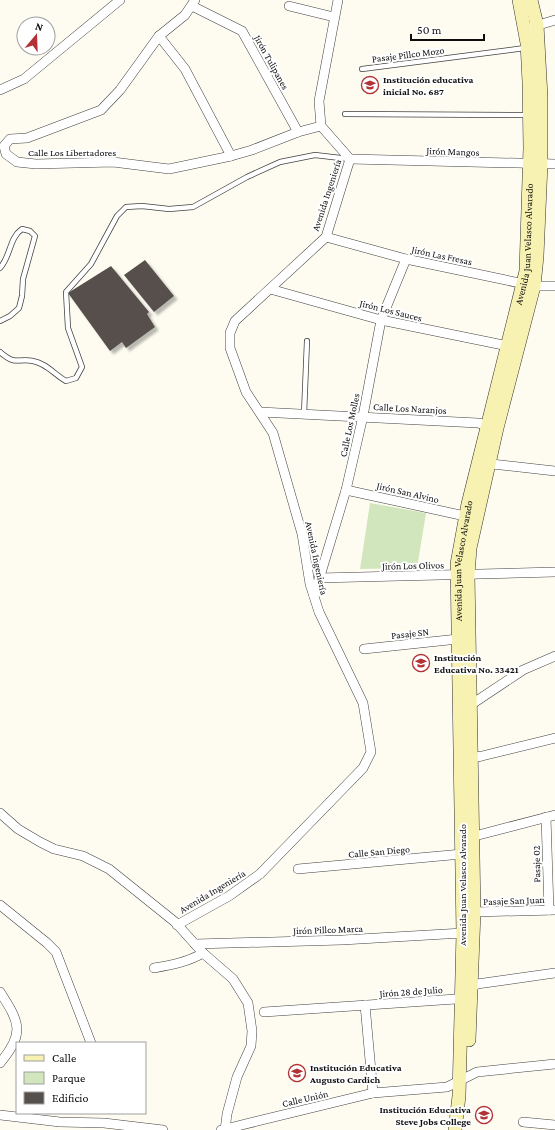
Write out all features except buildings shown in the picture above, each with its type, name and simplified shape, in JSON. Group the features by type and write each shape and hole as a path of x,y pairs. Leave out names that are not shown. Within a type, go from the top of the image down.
{"street":[{"path":"0,90 24,80 120,0"},
{"path":"322,126 318,101 338,0"},
{"name":"Avenida Juan Velasco Alvarado","path":"465,759 469,706 462,575 458,550 465,516 483,463 537,256 535,164 530,115 527,48 531,27 519,0"},
{"name":"Avenida Juan Velasco Alvarado","path":"531,0 531,27 541,97 535,164"},
{"name":"Calle Los Libertadores","path":"193,3 185,15 159,36 120,90 101,110 28,138 10,139 4,146 6,154 17,162 36,164 113,162 169,169 231,156 252,150 298,132 322,126"},
{"name":"Jirón Tulipanes","path":"193,3 242,31 298,132"},
{"path":"289,6 334,16"},
{"path":"531,27 555,20"},
{"path":"159,36 185,70 231,156"},
{"name":"Avenida Ingeniería","path":"223,1129 237,1077 251,1046 252,1031 248,1003 233,979 203,953 177,925 229,896 260,874 363,768 371,752 363,703 319,612 310,584 302,534 274,433 243,385 230,348 230,333 235,321 326,237 350,159 322,126"},
{"name":"Jirón Mangos","path":"350,159 555,164"},
{"name":"Jirón Las Fresas","path":"326,237 406,259 529,284 555,286"},
{"name":"Calle Los Molles","path":"314,596 346,490 381,320 406,259"},
{"name":"Avenida Juan Velasco Alvarado","path":"454,1130 463,1079 467,991 474,912 467,838 465,759 458,639 462,575 470,548 483,463 487,425 508,346 529,284"},
{"name":"Jirón Los Sauces","path":"270,289 381,320 508,346"},
{"name":"Calle Los Naranjos","path":"260,412 362,416 478,423 487,425"},
{"path":"483,463 555,471"},
{"name":"Jirón San Alvino","path":"346,490 465,516"},
{"name":"Jirón Los Olivos","path":"319,578 555,572"},
{"name":"Pasaje SN","path":"364,649 458,639"},
{"path":"469,706 523,670 555,656"},
{"path":"465,759 555,738"},
{"path":"0,813 18,829 40,842 54,849 83,856 109,869 177,925"},
{"path":"467,838 551,816"},
{"name":"Pasaje 02","path":"551,816 552,910"},
{"name":"Avenida Juan Velasco Alvarado","path":"467,838 462,854 463,932 467,991"},
{"name":"Calle San Diego","path":"298,869 462,854"},
{"path":"0,905 47,942 56,952 91,1042"},
{"name":"Pasaje San Juan","path":"474,912 552,910"},
{"name":"Jirón Pillco Marca","path":"195,944 342,940 463,932"},
{"path":"154,968 179,963 203,953"},
{"name":"Jirón 28 de Julio","path":"264,1012 456,999 477,984 555,973"},
{"path":"0,992 15,1018 18,1029 13,1048 0,1063"},
{"path":"365,1005 373,1093"},
{"name":"Calle Unión","path":"223,1129 373,1093 447,1087 477,1072 555,1064"},
{"name":"Avenida Juan Velasco Alvarado","path":"463,1079 467,1103 464,1130"},
{"path":"94,1114 94,1123"},
{"path":"0,1115 60,1122 94,1123 163,1130"},
{"path":"523,1122 555,1125"}],"lane":[{"name":"Pasaje Pillco Mozo","path":"362,68 527,48"},
{"path":"345,114 530,115"},
{"path":"0,352 16,362 33,361 48,368 56,376 66,381 76,378 82,367 68,328 66,292 91,264 117,216 126,207 142,206 169,209 193,207 247,177 280,162 315,155 350,159"},
{"path":"0,268 4,264 14,234 22,229 30,231 35,236 22,279 22,296 19,308 10,316 0,321"},
{"path":"304,414 307,341"}],"green space":[{"path":"370,503 426,513 417,568 360,569"}],"place":[{"name":"Institución educativa inicial No. 687","path":"370,85"},
{"name":"Institución Educativa No. 33421","path":"421,663"},
{"name":"Institución Educativa Augusto Cardich","path":"297,1073"},
{"name":"Institución Educativa Steve Jobs College","path":"484,1115"}]}
